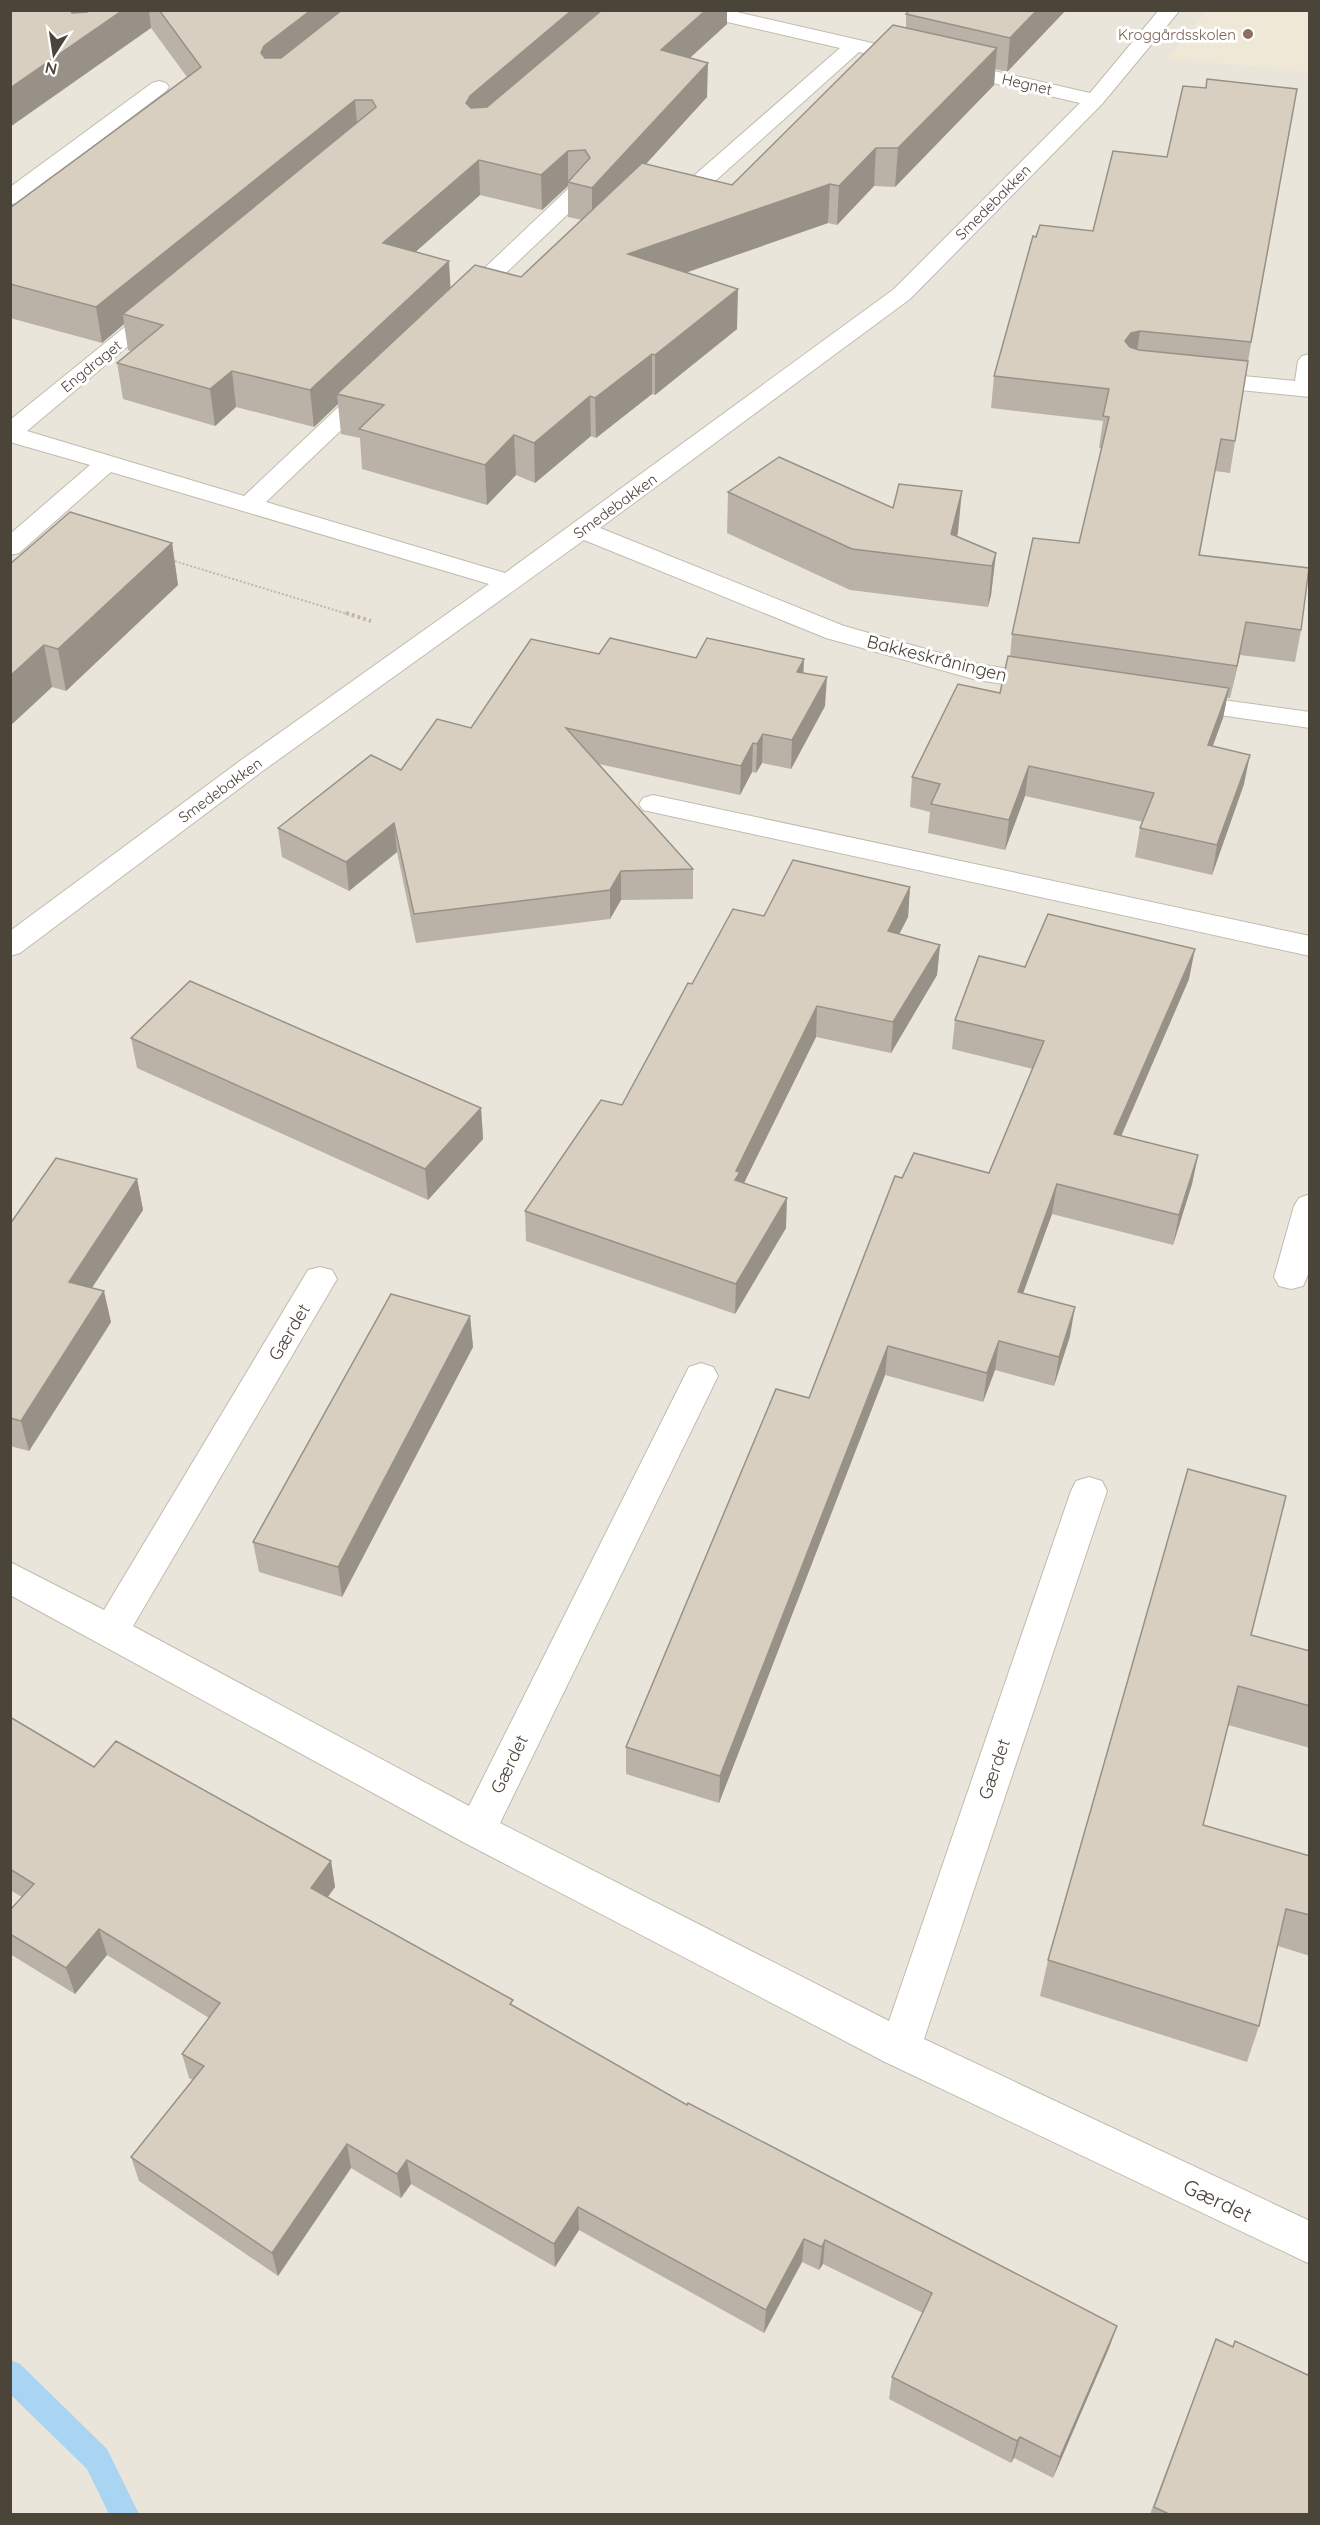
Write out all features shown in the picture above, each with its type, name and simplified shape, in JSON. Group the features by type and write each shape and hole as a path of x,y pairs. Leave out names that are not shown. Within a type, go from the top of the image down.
{"street":[{"name":"Hegnet","path":"700,10 1095,100"},
{"path":"784,29 804,10"},
{"name":"Smedebakken","path":"10,946 254,764 582,530 902,294 1095,100 1170,10"},
{"path":"697,185 855,45"},
{"path":"10,198 159,87"},
{"path":"448,315 578,192"},
{"name":"Engdraget","path":"10,433 175,297"},
{"path":"1180,376 1308,390 1310,361"},
{"path":"249,505 388,373"},
{"name":"Engdraget","path":"10,433 508,582"},
{"path":"10,548 107,463"},
{"name":"Bakkeskråningen","path":"582,530 835,632 977,672 1069,686"},
{"path":"1160,699 1310,720"},
{"path":"653,804 1310,946"},
{"path":"1291,1277 1310,1206"},
{"name":"Gærdet","path":"110,1632 320,1279"},
{"name":"Gærdet","path":"477,1830 701,1376"},
{"name":"Gærdet","path":"900,2048 1089,1491"},
{"name":"Gærdet","path":"10,1577 477,1830 900,2048 1310,2243"}],"path":[{"path":"167,558 429,639"}],"shaded area":[{"path":"11,11 1309,11 1309,2514 11,2514"},
{"name":"Kroggårdsskolen","path":"1207,11 1309,11 1309,72 1167,58"}],"building":[{"path":"10,10 70,10 72,13 89,10 123,10 10,88"},
{"path":"159,10 311,10 264,46 261,53 265,58 281,58 342,10 572,10 470,96 466,103 471,108 487,107 602,10 706,10 661,50 708,63 592,188 568,182 590,158 585,150 568,151 541,175 479,160 383,243 449,261 310,390 232,371 210,389 117,363 163,325 123,314 376,107 372,100 355,100 96,307 10,284 10,208 201,67"},
{"path":"910,10 1037,10 1010,38 906,14"},
{"path":"893,25 997,48 898,148 876,148 839,186 830,184 628,254 738,289 655,355 652,354 595,398 590,396 534,443 514,435 485,465 359,429 384,405 337,394 475,265 521,277 642,163 732,185"},
{"path":"1207,79 1297,89 1251,342 1140,331 1131,333 1125,341 1130,347 1139,350 1248,361 1235,441 1221,439 1199,555 1309,568 1301,630 1246,622 1237,666 1012,634 1033,538 1079,543 1109,417 1103,416 1109,389 994,376 1033,236 1036,237 1040,225 1093,231 1113,151 1167,157 1183,86 1206,88"},
{"path":"779,457 893,508 899,484 962,491 951,534 996,553 992,566 852,549 728,492"},
{"path":"70,512 172,543 58,649 44,645 10,676 10,564"},
{"path":"610,638 696,658 707,638 804,659 797,672 827,677 792,740 763,734 757,744 753,743 741,766 566,728 693,869 621,871 610,890 414,914 394,823 346,862 278,828 371,755 401,770 437,719 471,728 531,639 599,654"},
{"path":"1008,656 1229,688 1208,745 1250,755 1217,845 1140,828 1154,793 1029,766 1009,820 931,804 940,784 912,777 958,684 1000,693"},
{"path":"793,860 910,887 888,931 940,945 893,1022 817,1006 736,1171 740,1172 735,1180 787,1198 736,1284 525,1211 601,1100 622,1105 688,983 692,984 733,909 764,916"},
{"path":"1048,914 1195,949 1114,1134 1198,1155 1179,1215 1057,1184 1018,1292 1075,1307 1059,1357 999,1341 987,1373 888,1346 720,1776 626,1747 776,1389 809,1398 895,1176 902,1178 914,1153 989,1173 1044,1041 955,1020 979,956 1025,967"},
{"path":"190,981 481,1108 425,1169 131,1038"},
{"path":"56,1158 137,1179 69,1282 104,1291 21,1421 10,1418 10,1224"},
{"path":"391,1294 470,1316 338,1567 253,1542"},
{"path":"1188,1469 1286,1496 1251,1635 1310,1651 1310,1706 1238,1686 1203,1825 1310,1856 1310,1915 1286,1909 1259,2026 1048,1960"},
{"path":"10,1717 94,1767 116,1741 331,1861 311,1888 513,2000 510,2004 687,2105 688,2103 1117,2326 1060,2457 1020,2437 1017,2441 892,2377 932,2293 825,2240 822,2247 804,2239 766,2310 578,2207 554,2244 407,2160 397,2174 347,2144 272,2253 131,2157 204,2066 182,2054 220,2003 99,1929 66,1968 10,1934 10,1910 34,1884 10,1869"},
{"path":"1216,2339 1233,2347 1235,2341 1310,2376 1310,2514 1169,2514 1154,2507"}],"waterway":[{"path":"10,2374 97,2459 124,2514"}],"place":[{"name":"Kroggårdsskolen","path":"1248,34"}]}
